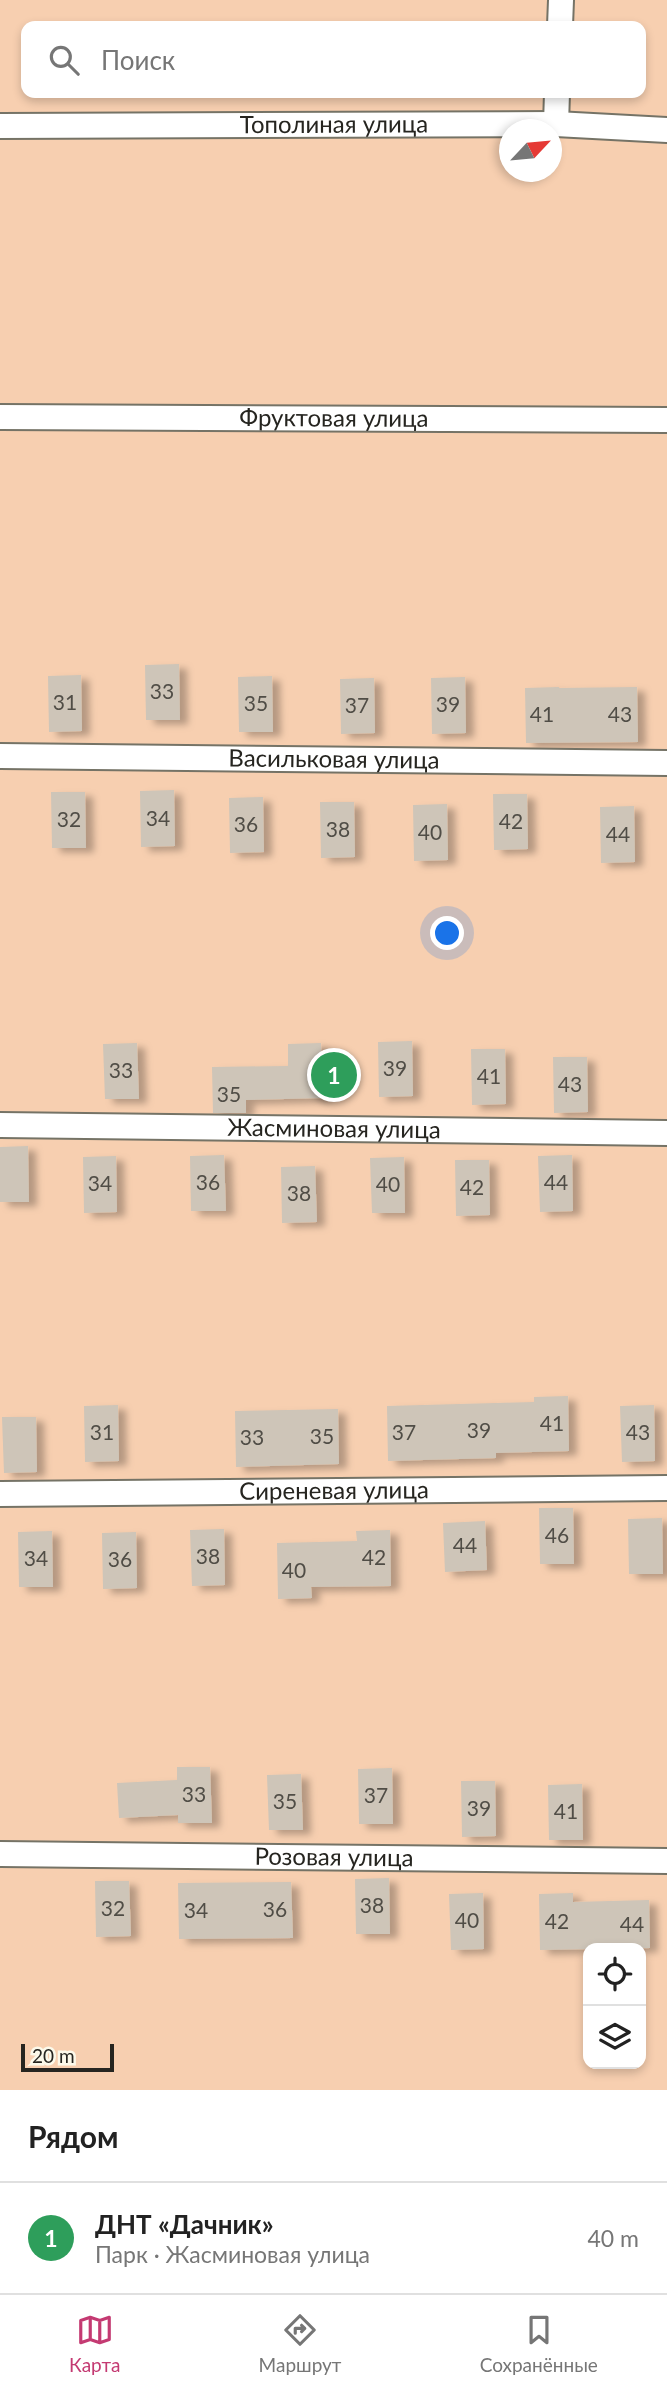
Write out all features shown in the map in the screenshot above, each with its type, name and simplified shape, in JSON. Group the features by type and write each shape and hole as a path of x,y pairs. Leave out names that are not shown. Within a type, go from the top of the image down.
{"street":[{"path":"560,21 561,0"},
{"path":"556,119 557,98"},
{"name":"Тополиная улица","path":"0,126 499,124"},
{"name":"Тополиная улица","path":"562,124 667,130"},
{"name":"Фруктовая улица","path":"0,417 667,420"},
{"name":"Васильковая улица","path":"0,756 667,762"},
{"name":"Жасминовая улица","path":"0,1125 667,1133"},
{"name":"Сиреневая улица","path":"0,1493 667,1488"},
{"name":"Розовая улица","path":"0,1854 667,1861"}],"shaded area":[{"path":"0,0 667,0 667,2090 0,2090"}],"building":[{"path":"179,664 180,720 146,720 145,665"},
{"path":"81,675 82,731 49,732 48,676"},
{"path":"272,676 273,732 239,732 238,677"},
{"path":"465,677 466,733 432,734 431,678"},
{"path":"374,678 375,733 341,734 340,679"},
{"path":"637,687 638,742 526,743 525,688"},
{"path":"174,790 175,846 141,847 140,791"},
{"path":"51,792 85,792 86,848 52,848"},
{"path":"493,794 527,794 528,849 494,850"},
{"path":"263,797 264,852 230,853 229,798"},
{"path":"320,802 354,802 355,857 321,858"},
{"path":"447,804 448,860 414,861 413,805"},
{"path":"634,806 635,862 601,863 600,807"},
{"path":"412,1041 413,1096 379,1097 378,1042"},
{"path":"137,1043 139,1099 105,1099 103,1044"},
{"path":"321,1043 323,1098 246,1100 246,1113 213,1113 212,1067 288,1066 288,1044"},
{"path":"471,1049 505,1049 506,1104 472,1105"},
{"path":"553,1057 587,1057 588,1112 554,1113"},
{"path":"28,1146 29,1202 0,1202 0,1147"},
{"path":"224,1155 226,1211 191,1211 190,1156"},
{"path":"572,1155 573,1211 540,1212 538,1156"},
{"path":"116,1156 117,1212 84,1213 83,1157"},
{"path":"404,1157 405,1213 372,1213 370,1158"},
{"path":"455,1160 489,1160 490,1215 456,1216"},
{"path":"315,1166 317,1222 282,1223 281,1167"},
{"path":"568,1396 569,1451 496,1453 496,1458 388,1461 387,1406 534,1402 534,1397"},
{"path":"118,1405 119,1461 85,1462 84,1406"},
{"path":"654,1405 655,1461 622,1462 620,1406"},
{"path":"338,1409 339,1464 236,1467 235,1411"},
{"path":"2,1417 36,1417 37,1472 4,1473"},
{"path":"539,1508 573,1508 574,1564 540,1564"},
{"path":"662,1518 663,1574 629,1574 628,1519"},
{"path":"485,1521 487,1570 445,1572 443,1523"},
{"path":"224,1529 225,1585 192,1586 190,1530"},
{"path":"390,1530 391,1586 311,1587 312,1598 278,1599 277,1543 357,1541 356,1531"},
{"path":"52,1531 53,1587 19,1587 18,1532"},
{"path":"136,1532 137,1588 103,1589 102,1533"},
{"path":"177,1767 210,1767 212,1823 178,1823 178,1815 119,1818 117,1783 177,1780"},
{"path":"392,1768 393,1824 359,1824 358,1769"},
{"path":"301,1774 303,1830 269,1830 267,1775"},
{"path":"461,1781 495,1781 496,1836 462,1837"},
{"path":"582,1784 583,1840 549,1840 548,1785"},
{"path":"389,1878 390,1934 356,1934 355,1879"},
{"path":"95,1881 129,1881 131,1936 96,1937"},
{"path":"291,1882 293,1938 179,1939 178,1883"},
{"path":"483,1893 484,1949 451,1950 449,1894"},
{"path":"573,1893 573,1902 649,1900 650,1948 646,1948 646,1943 583,1943 583,1949 540,1950 539,1894"}],"place":[{"name":"ДНТ «Дачник»","path":"334,1075"}]}
